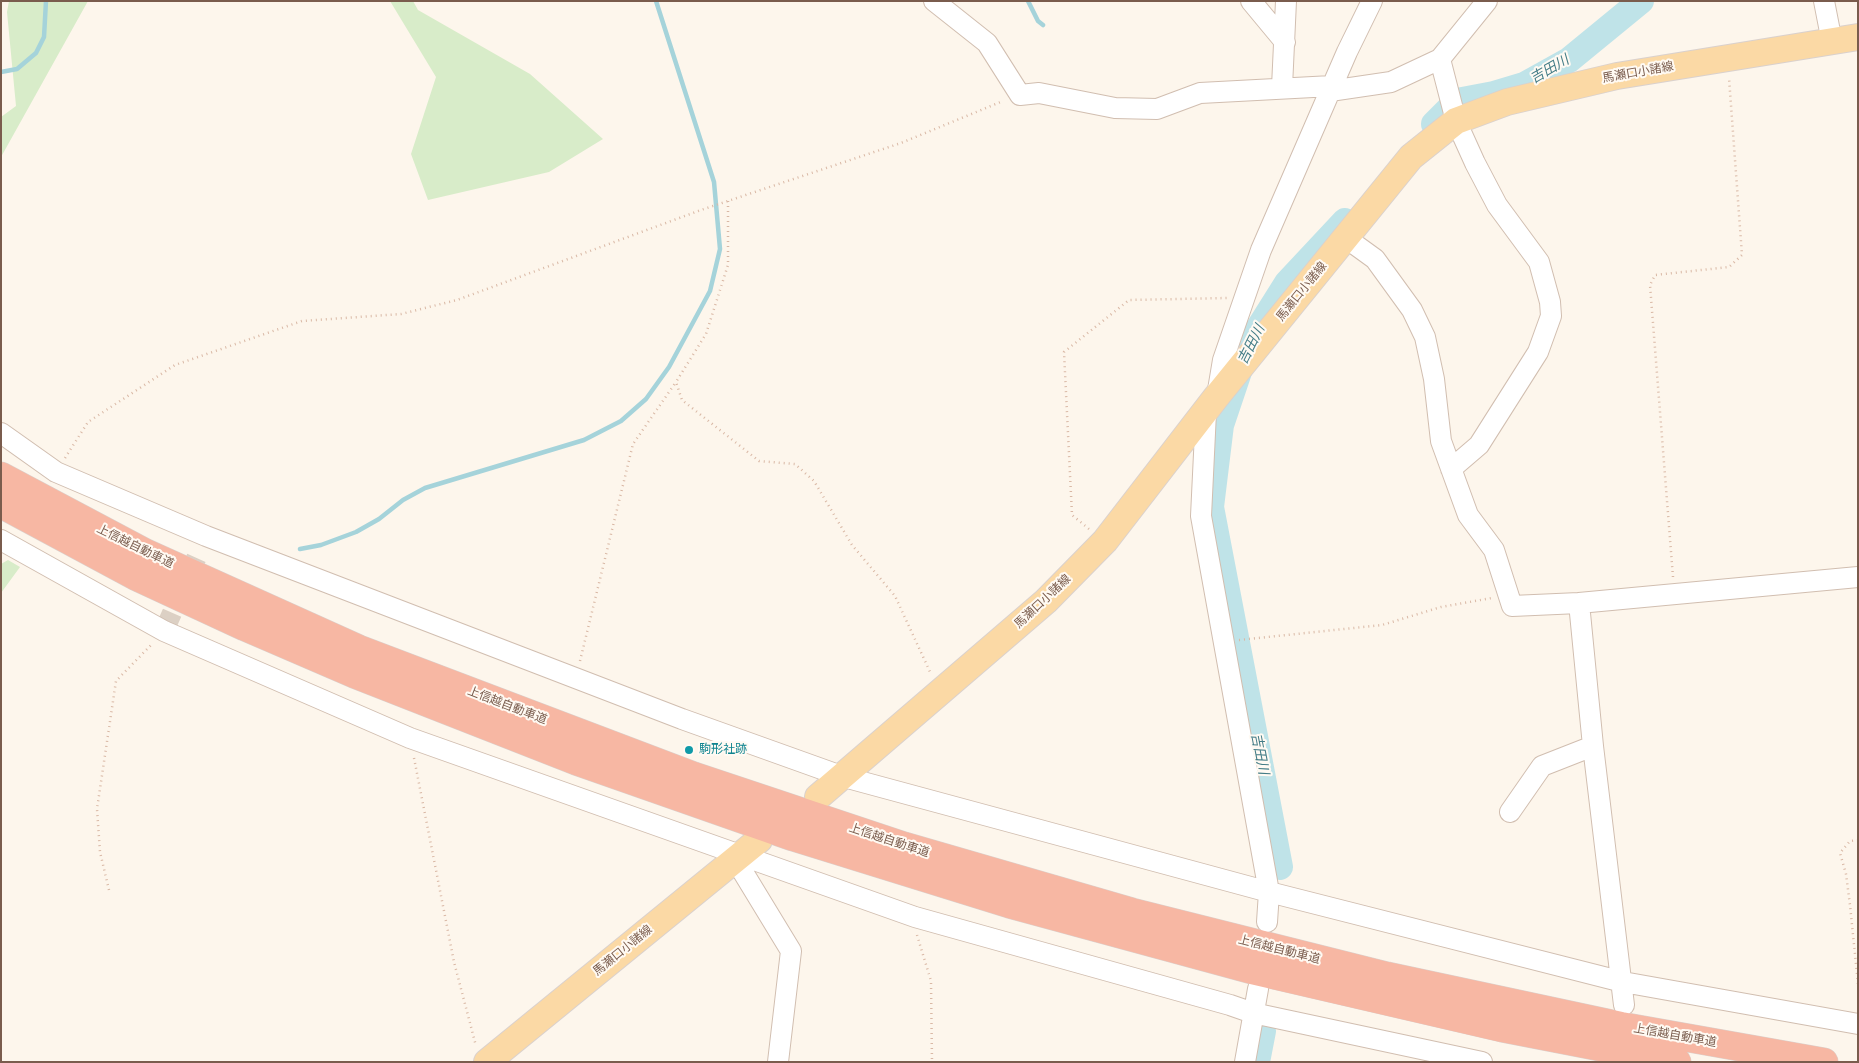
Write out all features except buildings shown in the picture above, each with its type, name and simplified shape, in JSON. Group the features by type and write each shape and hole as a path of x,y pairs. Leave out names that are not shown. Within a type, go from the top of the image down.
{"highway":[{"name":"上信越自動車道","path":"1,476 146,553 360,649 686,773 904,846 1132,912 1387,976 1621,1026 1824,1062"},
{"name":"上信越自動車道","path":"1,504 135,576 244,627 354,674 576,762 793,837 1019,907 1252,970 1492,1026 1678,1062"}],"main road":[{"name":"馬瀬口小諸線","path":"818,797 941,694 1046,601 1105,541 1212,404 1411,157 1456,121 1507,102 1617,76 1858,37"},
{"name":"馬瀬口小諸線","path":"483,1057 745,851"}],"street":[{"path":"934,1 987,43 1020,95 1039,92 1115,108 1157,109 1200,93 1282,87 1331,88 1391,82 1440,59 1487,1"},
{"path":"1251,1 1285,42"},
{"path":"1282,87 1286,1"},
{"path":"1267,922 1269,892 1201,516 1212,404 1223,360 1261,250 1331,88 1372,1"},
{"path":"1824,1 1832,42"},
{"path":"1440,59 1456,121 1497,204 1539,262 1550,302 1551,316 1538,352 1479,445 1452,469"},
{"path":"1346,238 1375,259 1412,310 1422,330 1434,379 1441,441 1468,515 1494,550 1512,606 1580,603 1858,577"},
{"path":"1,433 56,472 202,544 576,678 682,719 844,777 1269,892 1623,982 1858,1024"},
{"path":"1,540 164,631 410,738 745,851 915,917 1253,1013 1482,1062"},
{"path":"1580,603 1593,746 1623,982 1624,1005"},
{"path":"1510,812 1542,766 1593,746"},
{"path":"745,851 790,951 778,1062"},
{"path":"1245,1062 1258,989"}],"path":[{"path":"1674,594 1650,285 1655,275 1729,267 1742,255 1727,59"},
{"path":"56,472 88,422 175,365 302,321 401,314 457,300 728,202 901,143 1020,95"},
{"path":"576,678 634,444 706,334 728,265 728,202"},
{"path":"1105,541 1072,515 1064,352 1129,300 1244,297"},
{"path":"676,382 682,400 759,461 795,464 814,481 852,545 895,596 941,694"},
{"path":"1224,642 1382,625 1441,607 1508,595"},
{"path":"109,890 100,852 97,809 116,681 164,631"},
{"path":"410,738 454,962 483,1057"},
{"path":"1858,840 1850,841 1840,853 1846,874 1858,984"},
{"path":"915,917 918,937 931,981 932,1062"}],"green space":[{"path":"9,1 88,1 1,157 1,117 16,106 7,12"},
{"path":"390,1 413,1 418,10 530,74 603,139 549,172 428,200 411,154 436,77"},
{"path":"8,560 20,567 1,593 1,564"}],"waterway":[{"path":"1,72 17,69 36,53 44,37 46,1"},
{"path":"300,549 321,545 356,532 379,519 403,500 425,488 584,440 621,421 646,399 669,367 710,291 720,249 714,182 656,1"},
{"path":"1028,1 1038,21 1043,25"},
{"name":"吉田川","path":"1434,124 1457,101 1494,94 1524,85 1569,60 1641,1"},
{"name":"吉田川","path":"1280,867 1211,507 1221,425 1248,345 1287,283 1345,221"},
{"name":"吉田川","path":"1257,1062 1263,1031"}],"tunnel":[{"path":"164,631 199,552"}],"place":[{"name":"駒形社跡","path":"689,750"}]}
